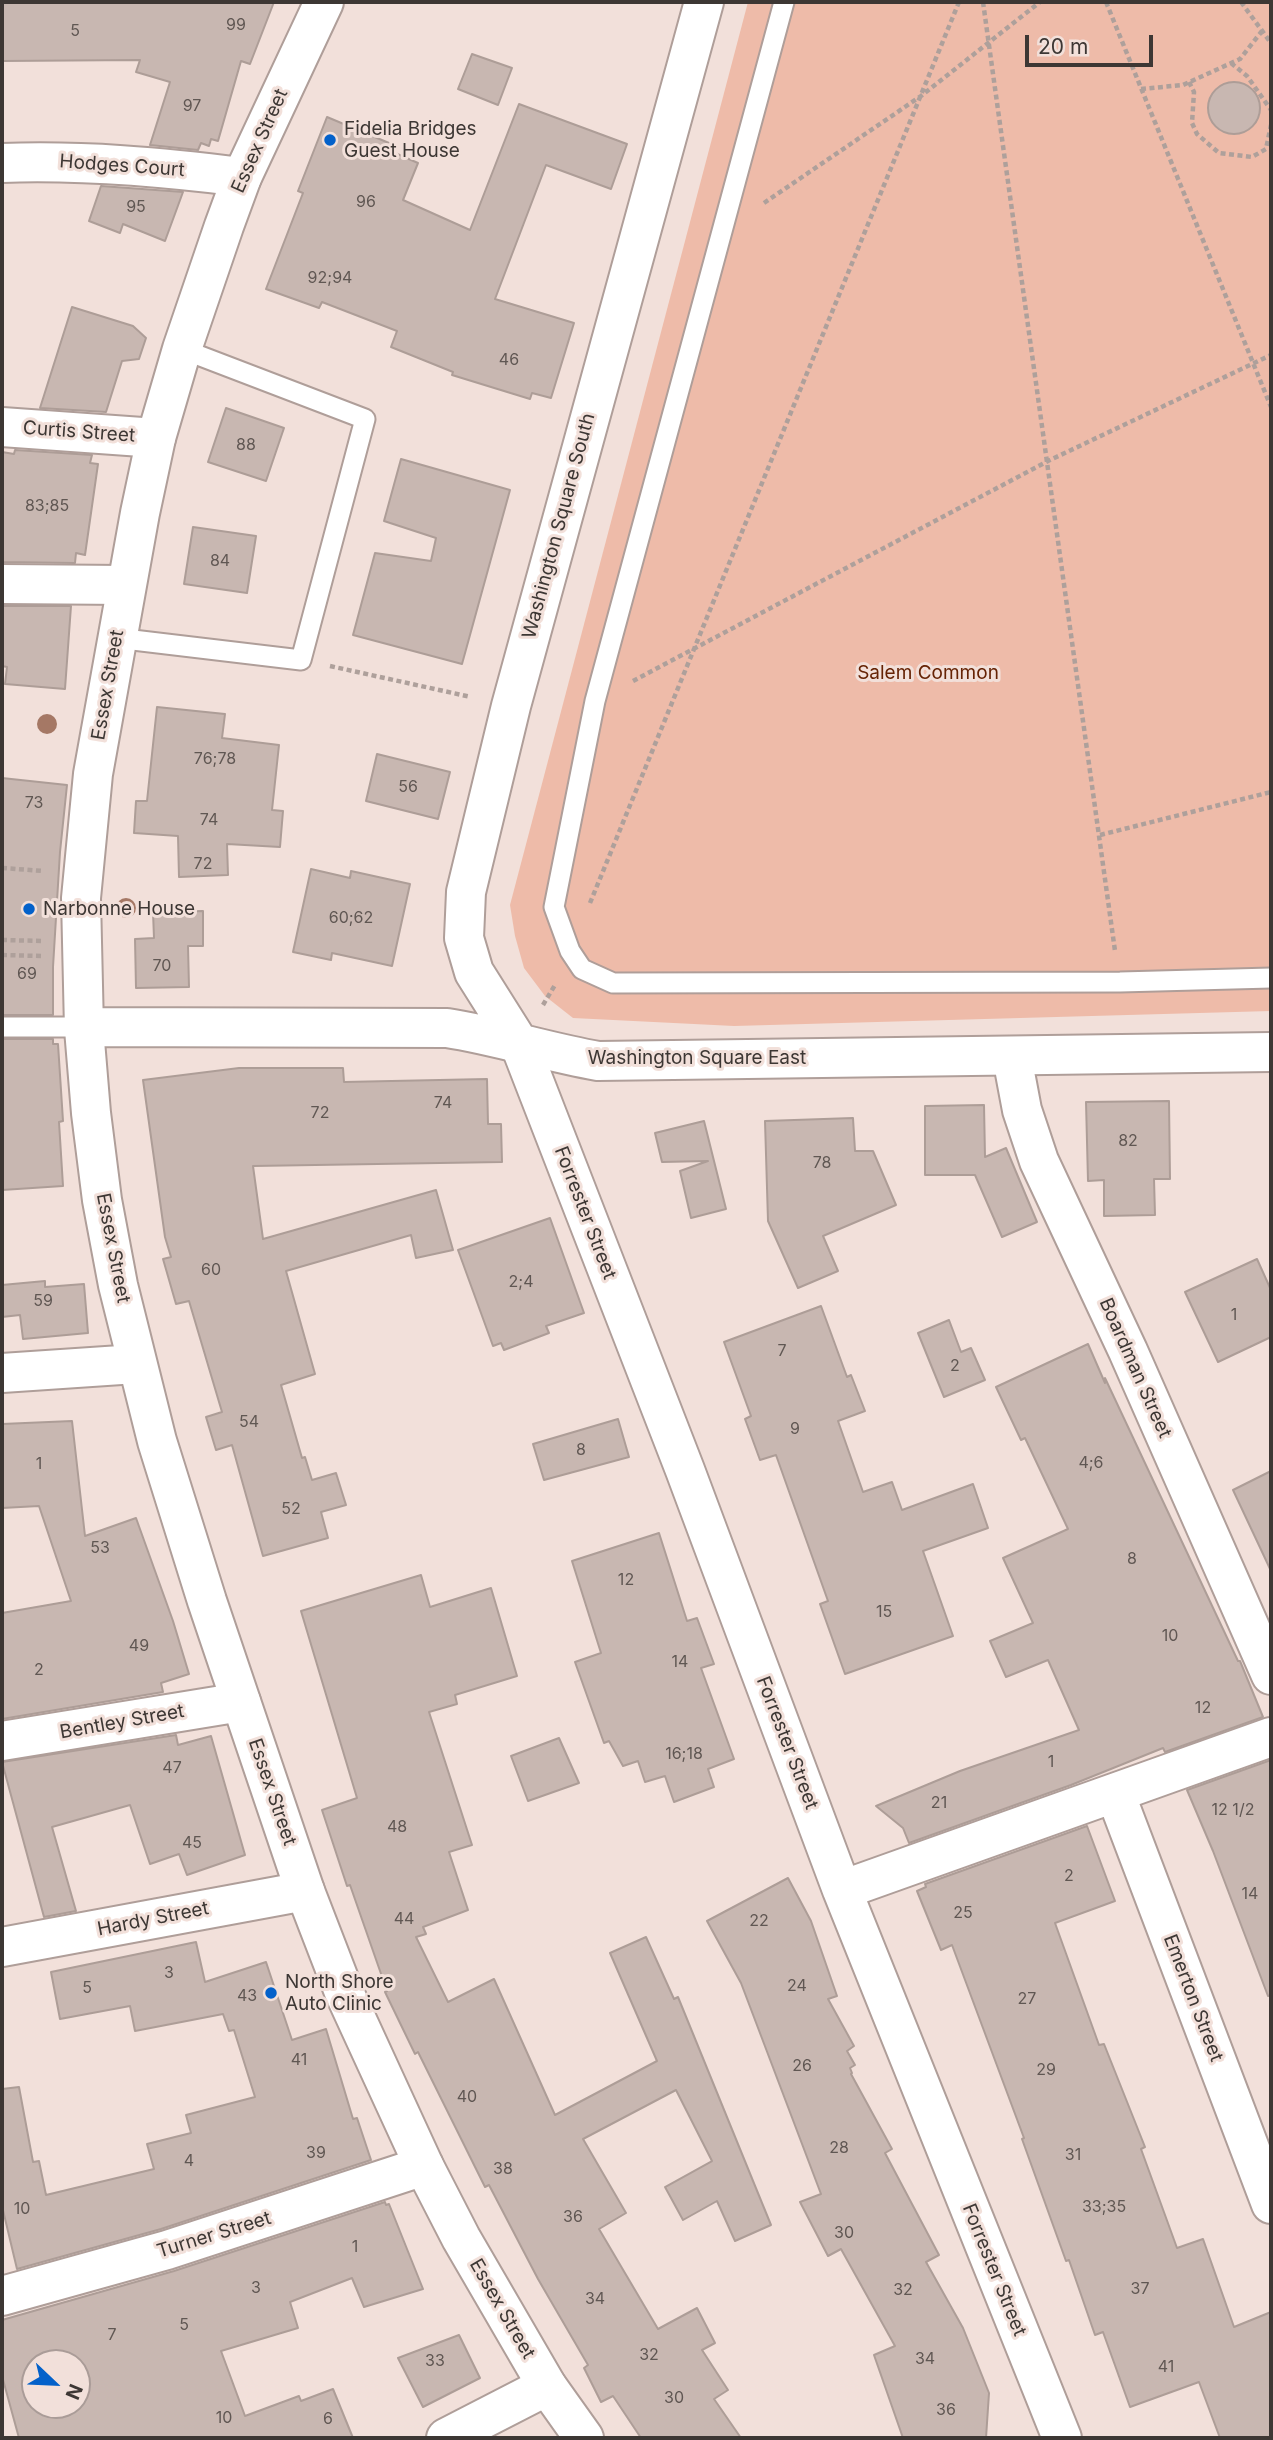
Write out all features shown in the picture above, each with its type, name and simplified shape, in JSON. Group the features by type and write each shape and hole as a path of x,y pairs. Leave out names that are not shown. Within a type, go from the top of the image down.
{"street":[{"name":"Essex Street","path":"324,2 242,177 182,349 156,438 116,638 93,774 81,898 84,1027 91,1113 102,1200 136,1364 157,1441 207,1601 305,1891 344,1992 424,2166 461,2238 547,2386 584,2438"},
{"name":"Washington Square South","path":"520,1045 474,972 464,938 466,892 511,706 704,2"},
{"name":"Hodges Court","path":"2,163 103,163 164,167 242,177"},
{"name":"Curtis Street","path":"2,427 156,438"},
{"path":"2,584 126,585"},
{"name":"Washington Square East","path":"84,1027 447,1028 481,1033 520,1045 598,1062 1271,1052"},
{"name":"Forrester Street","path":"520,1045 685,1470 842,1890 1062,2438"},
{"name":"Boardman Street","path":"1012,1057 1023,1110 1039,1161 1128,1352 1271,1675"},
{"path":"2,1373 136,1364"},
{"name":"Bentley Street","path":"2,1741 241,1702"},
{"path":"842,1890 1271,1737"},
{"name":"Emerton Street","path":"1115,1793 1271,2204"},
{"name":"Hardy Street","path":"2,1947 305,1891"},
{"name":"Turner Street","path":"2,2296 167,2250 424,2166"},
{"path":"446,2438 547,2386"}],"lane":[{"path":"784,2 595,701 554,907 570,951 582,969 613,983 1120,982 1271,978"},
{"path":"116,638 301,660 365,419 182,349"},
{"path":"2,1027 84,1027"}],"path":[{"path":"520,1045 557,981 570,951 959,2"},
{"path":"983,2 1120,982"},
{"path":"722,231 922,96 1040,2"},
{"path":"1106,2 1271,407"},
{"path":"1241,2 1271,43"},
{"path":"1141,89 1183,85 1240,59 1262,31"},
{"path":"1231,63 1247,76 1271,110"},
{"path":"1189,82 1194,92 1192,122 1197,134 1219,153 1252,157 1266,149 1271,125"},
{"path":"595,701 1048,461 1271,355"},
{"path":"301,660 511,706"},
{"path":"1100,835 1271,792"},
{"path":"2,868 47,871"},
{"path":"2,940 48,941"},
{"path":"2,955 53,957"}],"green space":[{"name":"Salem Common","path":"748,2 1271,2 1271,1011 734,1026 573,1018 545,996 524,968 510,905"}],"building":[{"path":"2,2 274,2 250,64 241,61 218,141 211,139 209,146 201,143 198,150 150,145 170,82 136,72 140,60 2,61"},
{"path":"472,54 512,68 498,105 458,89"},
{"path":"1234,82 1244,84 1252,90 1258,98 1258,118 1252,126 1244,132 1234,134 1224,132 1216,126 1210,118 1208,108 1210,98 1216,90 1224,84"},
{"path":"519,104 627,144 611,189 546,165 495,299 574,323 551,398 532,393 530,399 452,375 453,372 391,347 397,331 322,302 319,308 266,289 303,193 298,191 327,117 389,143 386,149 418,163 403,200 470,230"},
{"path":"101,186 183,192 165,241 123,224 120,233 89,221"},
{"path":"72,307 133,326 146,338 139,359 122,361 106,412 40,408"},
{"path":"226,408 284,428 266,481 208,462"},
{"path":"15,450 92,455 90,463 98,464 85,555 76,553 75,563 2,562 2,452 14,454"},
{"path":"401,459 510,490 462,664 353,635 375,553 431,561 436,538 384,521"},
{"path":"193,527 256,536 247,593 184,584"},
{"path":"2,606 71,606 65,689 5,684 7,667 2,666"},
{"path":"157,707 225,714 222,738 279,745 272,810 283,811 280,847 227,844 228,875 179,877 178,836 134,833 136,801 147,801"},
{"path":"377,754 450,772 438,819 366,801"},
{"path":"2,778 67,785 53,967 53,1015 2,1015"},
{"path":"311,869 350,878 351,871 410,884 392,966 332,953 331,960 293,952"},
{"path":"203,911 203,946 188,946 189,987 136,988 135,939 154,938 153,912"},
{"path":"2,1039 53,1039 53,1044 58,1044 63,1121 59,1122 63,1186 2,1190"},
{"path":"239,1068 343,1068 344,1082 487,1079 488,1124 501,1124 502,1162 253,1166 263,1239 436,1190 453,1250 416,1258 411,1235 286,1271 315,1374 281,1385 302,1458 305,1457 312,1480 336,1473 346,1505 321,1512 328,1538 263,1556 232,1445 216,1450 206,1417 222,1412 189,1301 176,1304 163,1259 171,1257 165,1237 143,1080"},
{"path":"1169,1101 1170,1179 1154,1179 1155,1215 1104,1216 1104,1180 1088,1181 1086,1102"},
{"path":"984,1105 985,1157 1006,1148 1037,1222 1002,1237 975,1175 925,1175 925,1106"},
{"path":"853,1118 855,1151 873,1151 896,1205 823,1236 838,1271 798,1288 768,1221 765,1121"},
{"path":"704,1121 726,1209 691,1218 680,1171 708,1161 662,1162 655,1133"},
{"path":"550,1218 584,1313 546,1326 549,1333 504,1350 501,1343 493,1346 458,1250"},
{"path":"1257,1259 1271,1290 1271,1337 1218,1362 1185,1292"},
{"path":"45,1281 45,1287 84,1284 88,1333 23,1339 20,1315 2,1317 2,1285"},
{"path":"821,1306 847,1377 851,1375 865,1411 838,1421 863,1492 892,1482 902,1510 973,1484 988,1528 923,1551 953,1636 845,1674 820,1604 828,1601 776,1455 760,1460 745,1419 751,1416 724,1342"},
{"path":"949,1320 961,1352 971,1348 985,1380 944,1397 918,1333"},
{"path":"1088,1344 1240,1661 1263,1717 1165,1752 1163,1748 1071,1785 909,1843 903,1828 876,1806 960,1771 1079,1730 1048,1660 1006,1677 990,1641 1033,1623 1003,1558 1068,1529 1025,1438 1021,1440 996,1387"},
{"path":"618,1419 629,1457 544,1480 533,1444"},
{"path":"72,1421 85,1536 136,1518 189,1674 161,1683 163,1692 2,1719 2,1613 71,1601 39,1506 2,1508 2,1424"},
{"path":"1271,1471 1271,1571 1233,1490"},
{"path":"659,1533 687,1621 697,1618 714,1664 701,1668 734,1759 708,1769 714,1787 674,1802 665,1776 645,1782 638,1761 623,1766 609,1741 604,1743 575,1662 601,1653 572,1561"},
{"path":"421,1575 430,1607 491,1588 517,1676 455,1695 457,1704 429,1712 472,1845 449,1852 468,1910 423,1927 426,1934 416,1937 448,2002 494,1979 555,2115 657,2061 610,1953 646,1937 674,1999 678,1997 771,2225 735,2241 717,2201 683,2220 665,2187 712,2161 676,2090 583,2139 626,2213 599,2229 658,2329 697,2308 715,2343 702,2350 728,2390 714,2399 741,2438 641,2438 613,2396 601,2402 584,2368 588,2365 538,2279 489,2185 485,2187 385,1992 387,1991 350,1885 347,1886 322,1810 357,1798 301,1611"},
{"path":"176,1735 178,1745 211,1736 245,1855 187,1875 179,1854 150,1864 130,1805 52,1827 76,1911 44,1917 2,1762"},
{"path":"559,1738 579,1783 528,1801 511,1756"},
{"path":"1271,1760 1271,1995 1268,1996 1187,1790"},
{"path":"1087,1826 1115,1901 1055,1923 1099,2045 1104,2044 1145,2147 1141,2149 1177,2248 1203,2239 1234,2327 1271,2312 1271,2438 1220,2438 1199,2382 1130,2407 1103,2332 1095,2335 1069,2260 1066,2261 1022,2139 1024,2138 952,1945 941,1950 917,1891 926,1887 925,1884"},
{"path":"788,1878 811,1921 837,1996 828,1999 854,2046 847,2051 855,2065 850,2068 851,2074 892,2149 885,2153 939,2255 926,2262 963,2328 989,2393 986,2438 903,2438 874,2355 895,2346 841,2249 828,2256 800,2202 821,2194 741,1983 707,1921"},
{"path":"196,1942 205,1982 266,1962 292,2040 326,2029 353,2119 357,2118 371,2160 161,2229 17,2269 2,2206 2,2089 19,2087 33,2162 39,2161 46,2195 154,2169 147,2144 191,2133 186,2115 255,2097 234,2030 229,2031 223,2014 135,2031 130,2006 60,2019 51,1972"},
{"path":"385,2202 386,2205 389,2204 423,2289 364,2307 352,2278 290,2302 298,2328 221,2351 245,2416 299,2396 301,2401 333,2389 353,2438 19,2438 2,2376 2,2320 174,2271"},
{"path":"459,2335 480,2378 423,2407 398,2358"}],"place":[{"name":"Fidelia Bridges Guest House","path":"330,140"},
{"name":"Narbonne House","path":"29,909"},
{"name":"North Shore Auto Clinic","path":"271,1993"}]}
